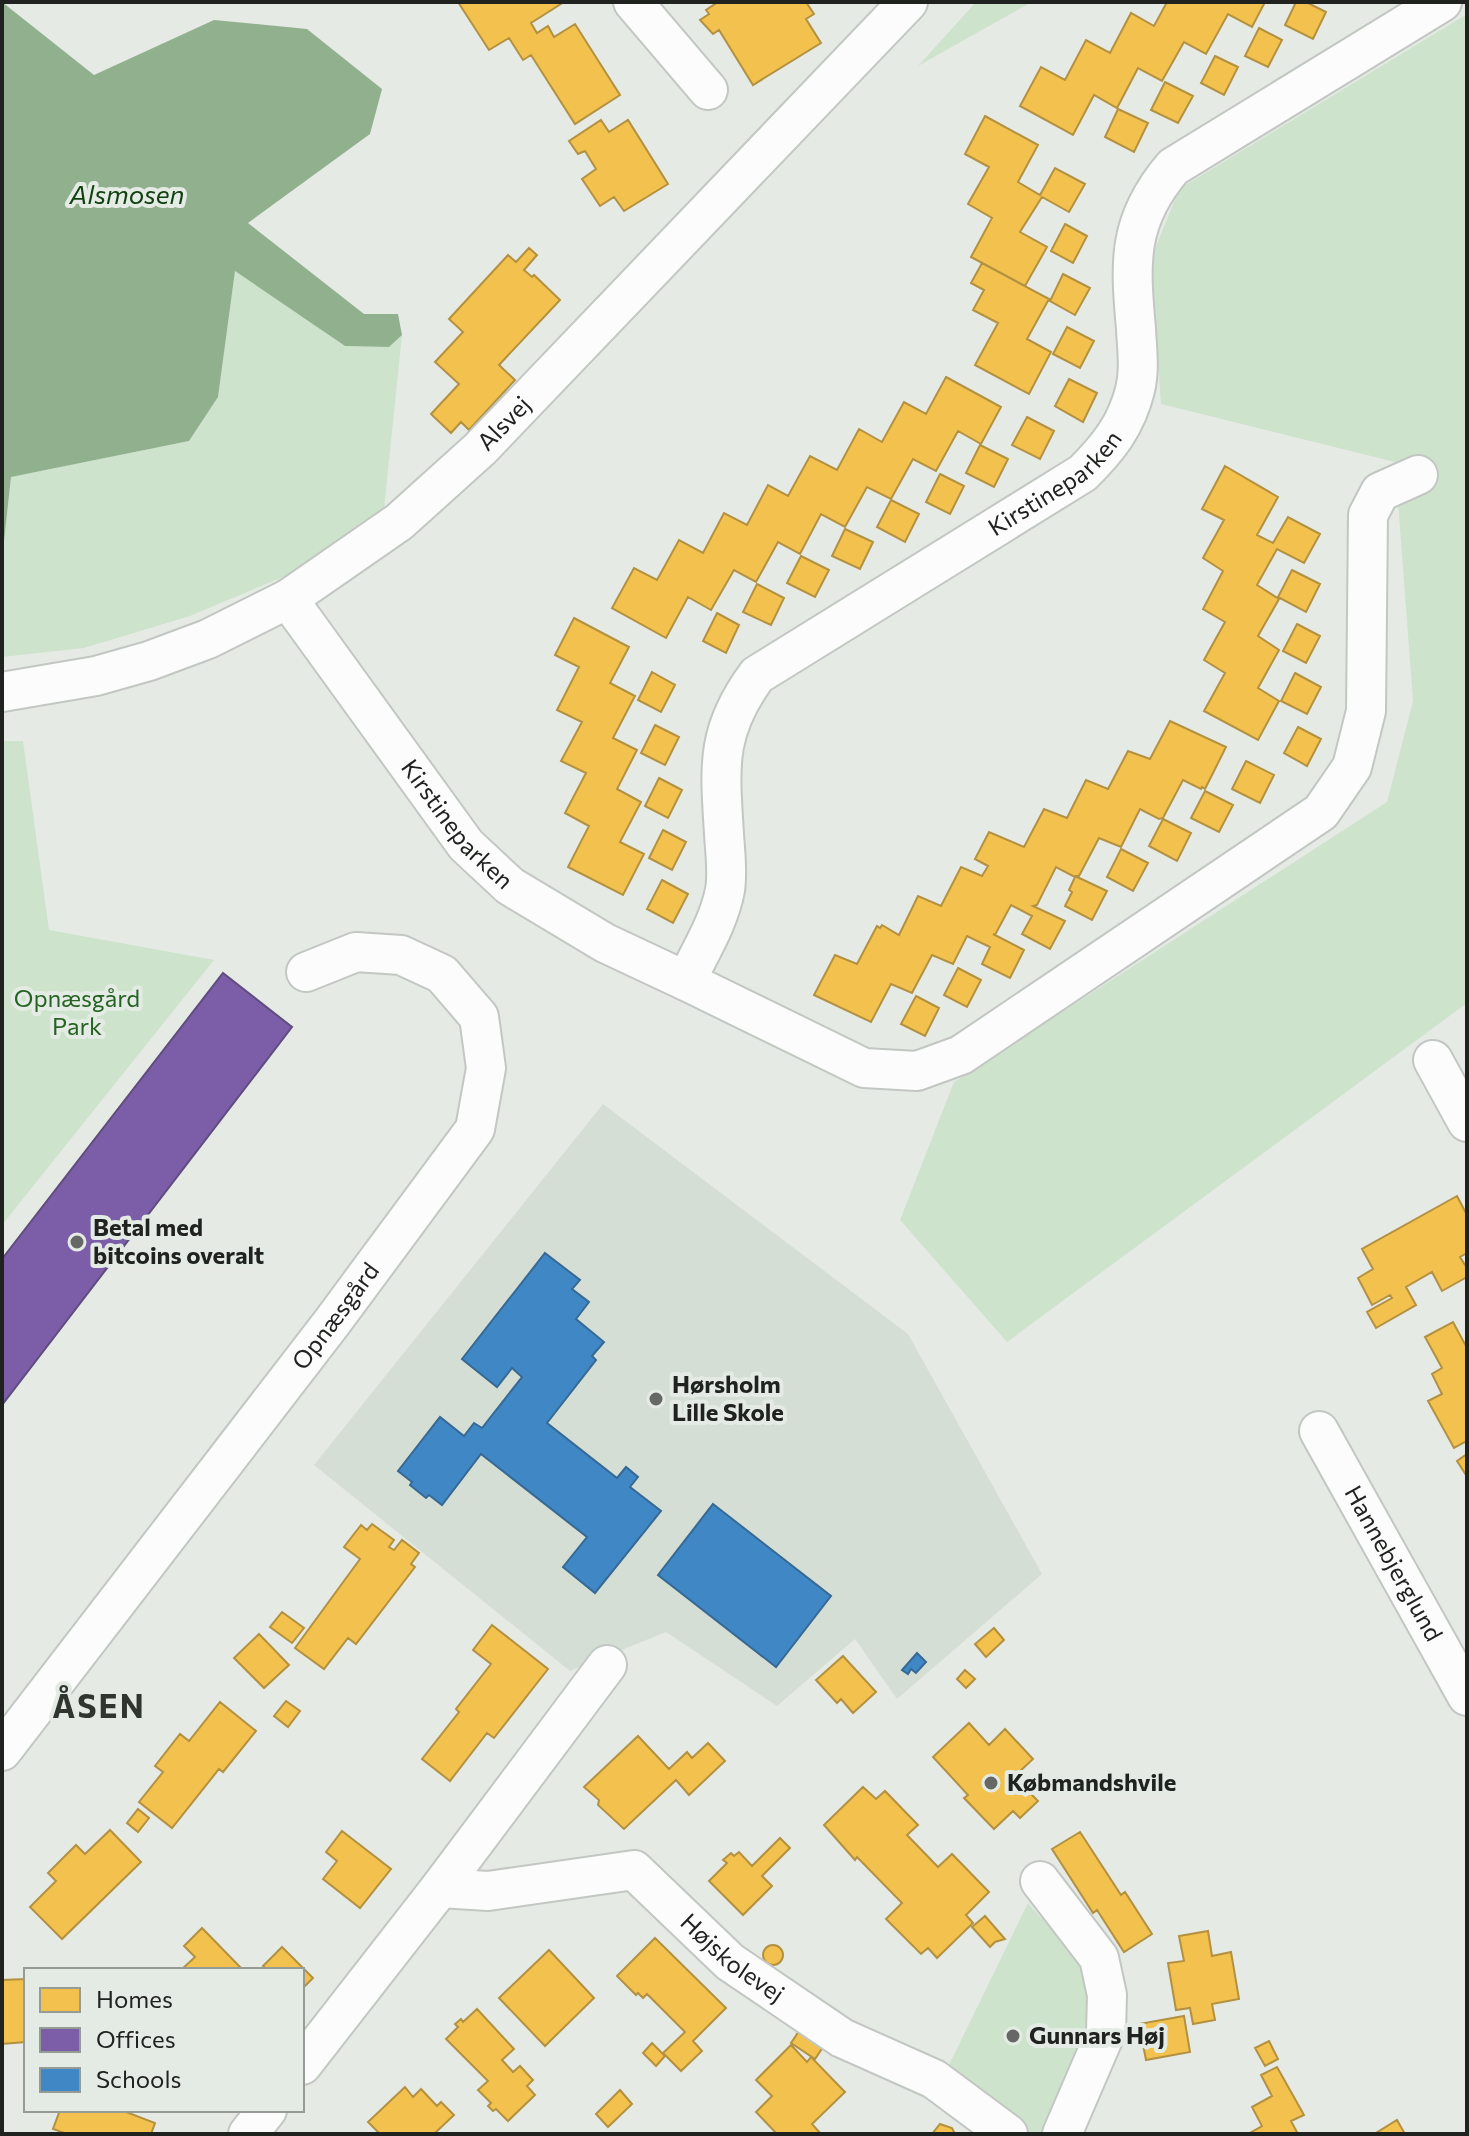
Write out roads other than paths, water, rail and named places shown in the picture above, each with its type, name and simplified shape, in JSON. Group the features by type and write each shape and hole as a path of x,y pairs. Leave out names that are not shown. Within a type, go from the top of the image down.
{"street":[{"path":"633,2 708,90"},
{"name":"Alsvej","path":"2,692 96,676 208,639 288,599 399,522 480,449 908,2"},
{"name":"Kirstineparken","path":"686,981 719,911 726,887 721,784 726,731 739,701 757,675 1083,473 1112,444 1135,391 1138,367 1132,257 1147,202 1159,184 1173,167 1442,2"},
{"name":"Kirstineparken","path":"288,599 466,845 510,886 605,943 864,1068 917,1071 961,1055 1321,812 1352,767 1366,711 1368,515 1380,492 1418,475"},
{"name":"Opnæsgård","path":"2,1751 333,1321 475,1129 486,1068 479,1017 442,974 401,955 356,952 306,972"},
{"path":"1433,1060 1467,1122"},
{"name":"Hannebjerglund","path":"1319,1431 1467,1696"},
{"path":"304,2062 607,1665"},
{"name":"Højskolevej","path":"440,1888 488,1891 634,1870 730,1962 842,2038 934,2079 1008,2134"},
{"path":"1040,1881 1099,1958 1107,1995 1106,2032 1062,2134"},
{"path":"248,2134 265,2112"}],"water":[{"name":"Alsmosen","path":"2,2 94,75 214,20 307,29 382,89 370,134 248,223 364,314 398,314 402,335 389,347 345,346 235,271 218,397 189,441 11,477 2,560"}],"place":[{"name":"Betal med bitcoins overalt","path":"77,1242"},
{"name":"Hørsholm Lille Skole","path":"656,1399"},
{"name":"Købmandshvile","path":"991,1783"},
{"name":"Gunnars Høj","path":"1013,2036"}],"district":[{"name":"ÅSEN","path":"99,1707"}],"park label":[{"name":"Opnæsgård Park","path":"77,1013"}]}
